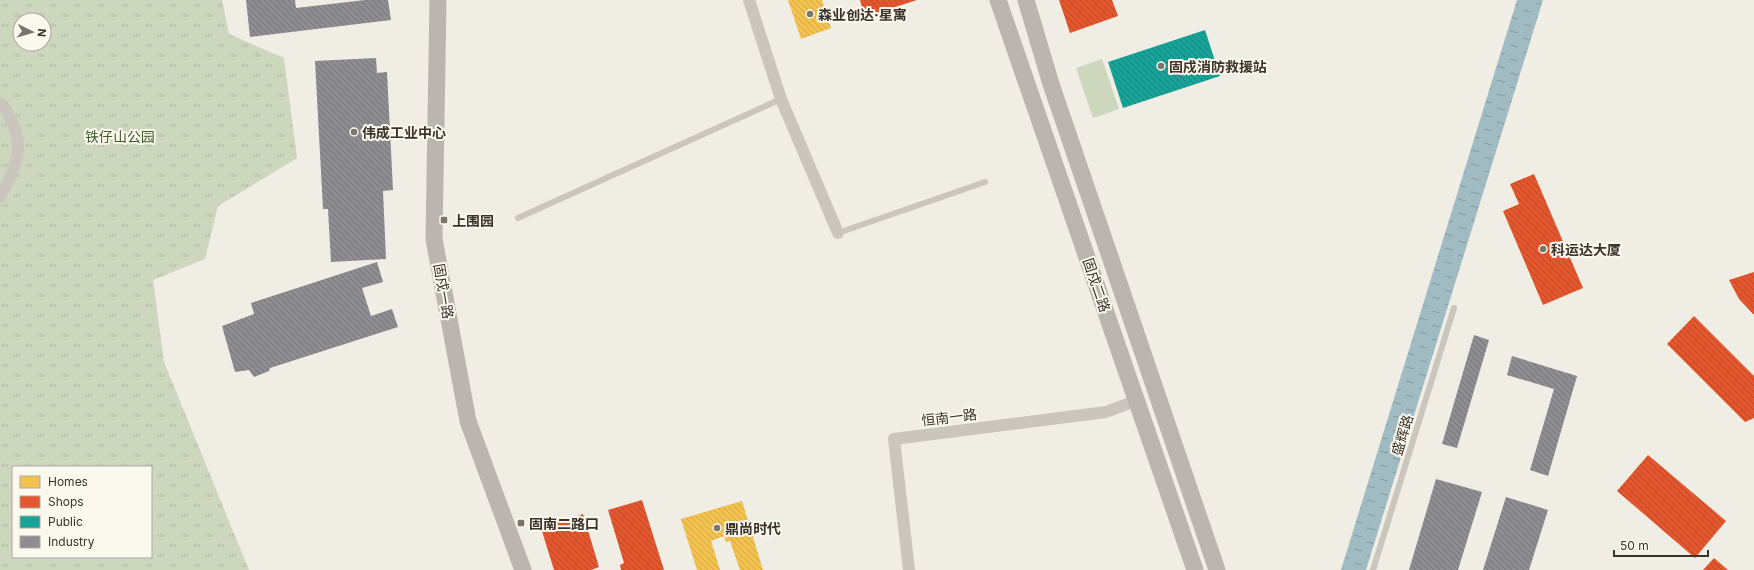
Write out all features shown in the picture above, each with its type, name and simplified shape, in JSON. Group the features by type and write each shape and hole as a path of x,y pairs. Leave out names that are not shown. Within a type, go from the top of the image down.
{"street":[{"name":"固戍一路","path":"438,0 434,239 468,421 523,570"},
{"path":"749,0 781,99 838,233"},
{"name":"固戍二路","path":"998,0 1138,400 1195,570"},
{"name":"固戍二路","path":"1026,0 1053,92 1217,570"},
{"path":"0,103 15,126 18,145 15,167 0,197"},
{"name":"恒南一路","path":"909,570 894,439 1106,412 1138,400"}],"lane":[{"path":"518,218 781,99"},
{"path":"838,233 985,182"},
{"name":"盛辉路","path":"1373,570 1454,308"}],"green space":[{"name":"铁仔山公园","path":"0,0 222,0 229,34 284,58 297,158 218,206 205,259 153,280 164,362 249,570 0,570"},
{"path":"1102,59 1119,109 1093,118 1076,68"}],"water":[{"path":"1517,0 1543,0 1366,570 1341,570"}],"building: Homes":[{"name":"森业创达·星寓","path":"788,0 822,0 831,28 801,39"},
{"name":"鼎尚时代","path":"742,501 763,570 740,570 730,541 726,542 724,536 711,541 720,570 697,570 681,519"}],"building: Shops":[{"path":"860,0 917,0 865,17"},
{"path":"1059,0 1112,0 1118,16 1070,33"},
{"name":"科运达大厦","path":"1534,174 1583,288 1543,305 1503,211 1519,204 1510,184"},
{"path":"1754,272 1754,315 1739,299 1729,280"},
{"path":"1694,316 1754,376 1754,418 1745,422 1667,344"},
{"path":"1648,455 1726,521 1695,558 1617,491"},
{"path":"642,500 664,570 621,570 620,565 624,563 608,510"},
{"path":"583,514 599,567 591,570 554,570 541,528"},
{"path":"1714,558 1728,570 1703,570"}],"building: Public":[{"path":"1205,30 1220,76 1123,108 1108,62"}],"building: Industry":[{"path":"246,0 295,0 296,8 365,0 388,0 391,20 250,37"},
{"name":"伟成工业中心","path":"376,58 377,73 387,72 393,190 383,191 386,259 331,262 328,209 323,209 315,61"},
{"path":"377,262 383,282 362,288 371,316 392,309 398,327 270,368 269,371 254,377 249,370 235,372 222,326 254,314 251,303"},
{"path":"1474,335 1489,340 1457,448 1442,444"},
{"path":"1512,356 1577,376 1548,476 1530,470 1554,389 1507,375"},
{"path":"1436,479 1482,492 1458,570 1409,570"},
{"path":"1506,497 1548,510 1529,570 1483,570"}],"place":[{"name":"森业创达·星寓","path":"810,14"},
{"name":"固戍消防救援站","path":"1161,66"},
{"name":"伟成工业中心","path":"354,132"},
{"name":"上围园","path":"444,220"},
{"name":"科运达大厦","path":"1543,249"},
{"name":"固南二路口","path":"521,523"},
{"name":"鼎尚时代","path":"717,528"}]}
